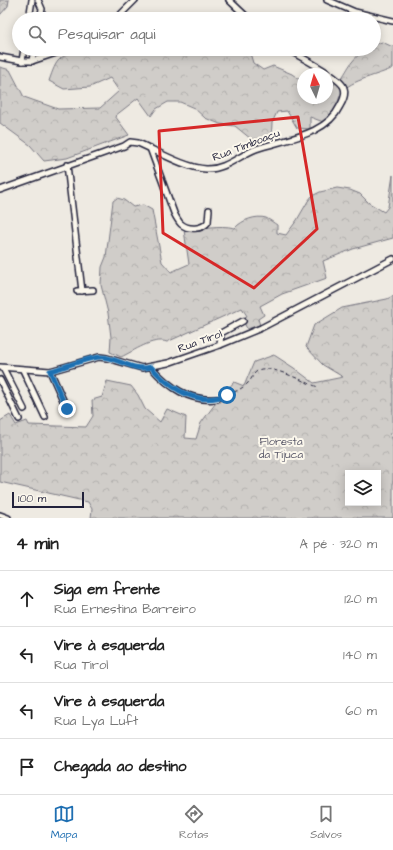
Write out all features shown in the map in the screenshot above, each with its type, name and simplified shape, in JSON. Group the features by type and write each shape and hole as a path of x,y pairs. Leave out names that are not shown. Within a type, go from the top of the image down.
{"street":[{"path":"30,12 32,0"},
{"path":"38,0 42,9 41,12"},
{"path":"123,12 135,0"},
{"path":"229,0 242,12"},
{"path":"327,0 355,12"},
{"path":"381,18 393,21"},
{"path":"22,60 23,56"},
{"path":"32,60 33,56"},
{"path":"0,57 32,60 45,56"},
{"name":"Rua Timboaçu","path":"0,190 124,146 130,142 138,143 185,164 204,169 214,169 222,167 255,150 305,134 326,123 339,110 344,95 344,88 341,83 331,75 299,56"},
{"path":"150,148 174,213 179,222 182,225 191,228 202,227 208,222 209,210"},
{"path":"67,165 79,291 93,290"},
{"name":"Rua Tirol","path":"2,368 50,371 98,357 107,358 139,368 151,367 220,345 261,328 393,259"},
{"path":"220,345 221,333 243,321"},
{"path":"151,367 170,385 185,394 201,400 216,399"},
{"path":"2,368 24,409"},
{"path":"23,370 45,417"},
{"path":"50,371 67,409"},
{"path":"0,380 19,419"},
{"path":"0,515 8,518"}],"path":[{"path":"216,399 232,393 242,387 249,382 256,372 265,368 318,387"}],"highlighted area":[{"path":"298,117 317,229 254,288 163,233 159,131"}],"green space":[{"path":"0,0 9,0 8,6 0,15"},
{"path":"381,42 393,47 393,68 358,81 346,88 340,96 335,112 326,123 310,117 310,129 297,128 287,111 277,112 272,123 271,142 254,148 251,139 235,126 220,124 205,118 194,108 180,102 168,102 156,109 151,116 138,98 115,116 129,135 67,158 44,161 30,145 0,123 0,67 10,70 24,97 58,109 100,108 119,91 110,78 90,87 64,89 49,81 54,67 60,59 65,56 251,56 253,63 263,70 273,66 297,78 297,104 333,104 333,85 340,80 358,56 381,56"},
{"path":"393,175 393,238 353,249 323,261 327,278 282,294 260,306 264,315 258,319 260,325 247,329 242,318 247,316 242,308 167,342 156,341 121,357 110,352 111,337 108,313 101,285 102,267 106,257 113,201 117,198 124,200 133,207 143,205 152,210 162,262 171,272 189,264 184,230 216,227 235,228 249,219 262,217 277,225 277,233 286,235 312,196 320,192 337,188 350,190 360,194 369,203 384,212 388,207"},
{"name":"Floresta da Tijuca","path":"393,296 393,433 390,434 393,441 393,518 91,518 92,509 88,502 0,482 0,421 10,415 16,425 27,421 29,425 86,427 93,416 92,400 102,397 107,381 131,386 138,395 145,409 160,422 167,409 186,417 185,438 196,439 201,423 234,382 244,386 254,362 274,355 314,383 343,377 323,365 306,347 314,325 342,308 387,299"}],"route":[{"path":"67,409 50,371 98,357 107,358 139,368 151,367 170,385 196,399 216,399 227,395"}]}
